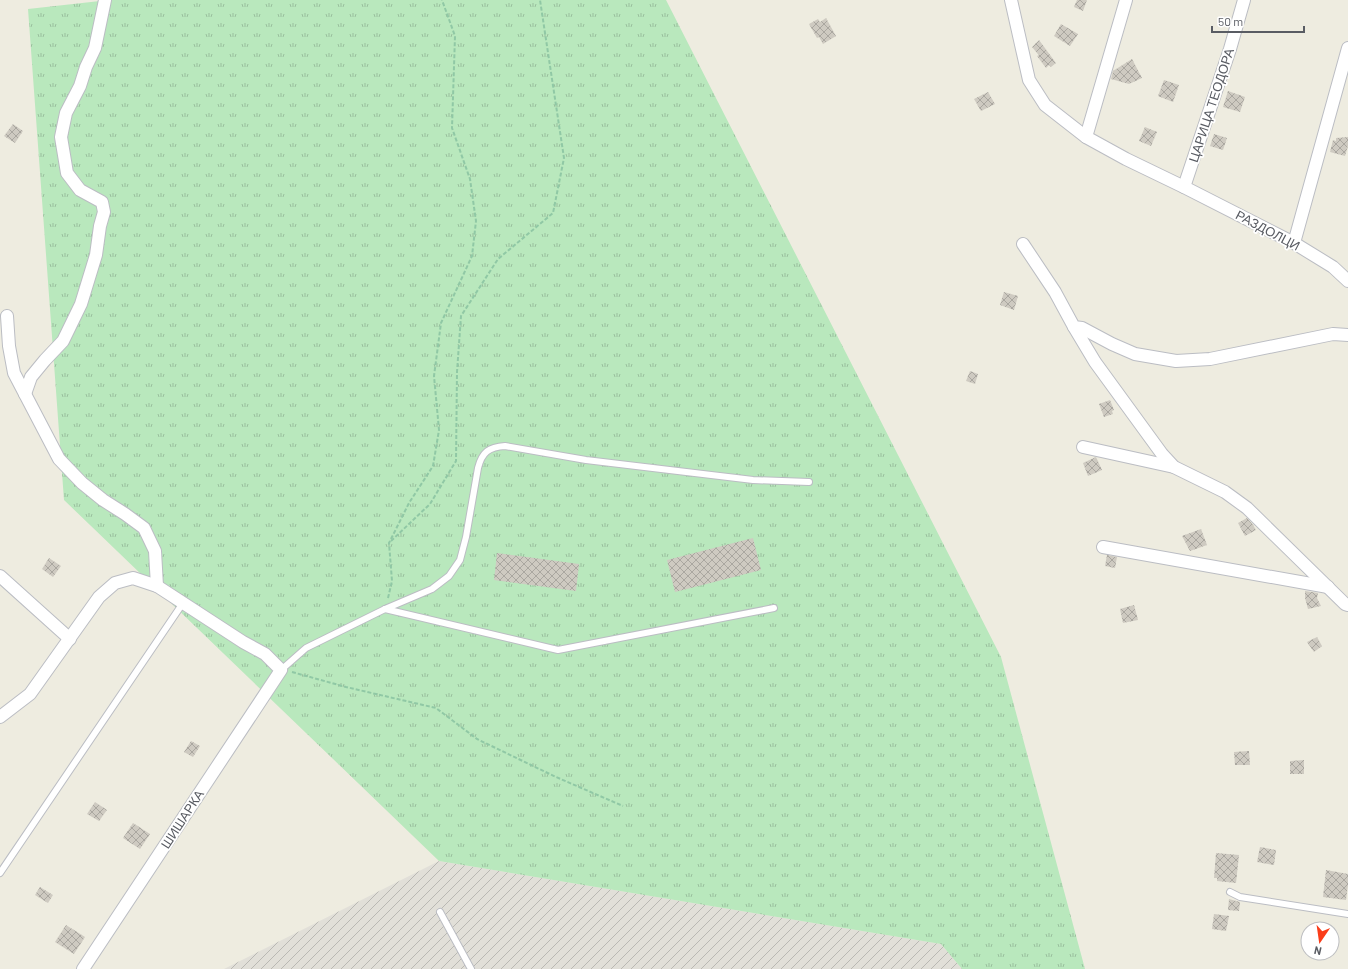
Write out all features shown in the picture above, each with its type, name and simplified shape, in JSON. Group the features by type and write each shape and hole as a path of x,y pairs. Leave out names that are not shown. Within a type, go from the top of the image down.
{"street":[{"path":"25,394 31,378 63,341 81,304 96,255 100,226 104,212 102,202 80,190 67,173 61,137 66,113 80,86 86,67 95,48 105,0"},
{"name":"РАЗДОЛЦИ","path":"1011,0 1030,80 1045,105 1086,137 1126,159 1294,242 1333,267 1348,281"},
{"path":"1086,137 1126,0"},
{"name":"ЦАРИЦА ТЕОДОРА","path":"1184,187 1230,49 1244,0"},
{"path":"1294,242 1348,48"},
{"path":"1023,244 1055,292 1095,362 1162,454 1174,467"},
{"path":"7,316 9,346 14,372 59,458 82,483 144,528 155,551 158,586"},
{"path":"1074,326 1082,328 1135,354 1176,361 1210,359 1333,334 1348,335"},
{"path":"1083,447 1174,467 1225,492 1247,508 1345,604 1348,605"},
{"path":"1104,547 1328,587"},
{"path":"0,576 70,639"},
{"path":"0,717 30,694 99,597 116,583 133,578 158,586 243,642 265,654 281,670"},
{"name":"ШИШАРКА","path":"83,969 281,670"}],"lane":[{"path":"281,670 306,648 385,609 432,589 449,576 460,560 466,537 480,458 495,446 505,446 586,460 753,480 809,482"},
{"path":"0,873 183,603"},
{"path":"385,609 558,650 774,608"},
{"path":"1230,892 1240,897 1348,914"},
{"path":"440,912 471,969"}],"path":[{"path":"385,609 392,581 389,543 409,503 433,466 439,430 434,376 441,323 472,256 476,221 470,179 452,128 454,36 442,0"},
{"path":"389,543 430,504 456,461 457,372 461,316 498,259 553,213 564,158 540,0"},
{"path":"281,670 346,688 436,708 477,739 556,777 624,806"}],"shaded area":[{"path":"439,861 941,944 962,969 224,969"}],"green space":[{"path":"109,0 666,0 1001,657 1085,969 962,969 941,944 439,861 64,500 28,9"}],"building":[{"path":"1077,0 1087,0 1083,11 1074,7"},
{"path":"826,18 836,36 823,44 819,37 817,38 809,24 818,19 820,22"},
{"path":"1061,24 1078,34 1070,46 1054,36"},
{"path":"1039,40 1056,63 1051,67 1049,65 1046,68 1037,56 1039,55 1032,47"},
{"path":"1132,59 1142,78 1129,84 1111,79 1113,71"},
{"path":"1164,80 1179,85 1173,102 1158,96"},
{"path":"1228,91 1245,97 1240,112 1223,107"},
{"path":"988,92 995,104 981,111 974,99"},
{"path":"13,124 23,131 15,143 4,136"},
{"path":"1145,127 1157,132 1151,146 1139,141"},
{"path":"1214,134 1227,138 1223,150 1210,146"},
{"path":"1348,137 1348,146 1345,156 1330,152 1333,140 1336,141 1336,138"},
{"path":"1004,292 1018,296 1014,310 1000,305"},
{"path":"970,371 978,374 975,384 966,381"},
{"path":"1110,400 1114,410 1112,411 1113,414 1104,417 1099,404"},
{"path":"1096,457 1102,470 1088,476 1083,463"},
{"path":"1247,518 1256,530 1245,536 1238,523"},
{"path":"1201,529 1207,545 1190,551 1182,536"},
{"path":"753,538 761,570 675,592 667,560"},
{"path":"497,553 579,564 576,591 494,580"},
{"path":"1107,555 1117,557 1115,568 1105,566"},
{"path":"49,558 61,566 53,577 42,569"},
{"path":"1305,591 1318,593 1317,598 1321,606 1308,609"},
{"path":"1134,605 1138,620 1123,623 1120,609"},
{"path":"1317,637 1322,646 1314,652 1307,642"},
{"path":"191,741 200,746 193,757 184,752"},
{"path":"1249,751 1250,765 1235,765 1234,752"},
{"path":"1304,760 1304,774 1290,774 1290,761"},
{"path":"95,802 107,810 99,821 87,814"},
{"path":"133,823 150,834 140,849 123,838"},
{"path":"1260,847 1276,850 1274,865 1257,862"},
{"path":"1216,853 1239,855 1236,883 1217,881 1217,878 1214,878"},
{"path":"1326,870 1348,874 1346,900 1323,897"},
{"path":"40,887 53,895 48,903 35,895"},
{"path":"1229,899 1240,902 1239,911 1228,910"},
{"path":"1214,914 1229,916 1226,931 1212,929"},
{"path":"66,925 85,937 74,954 55,942"}]}
